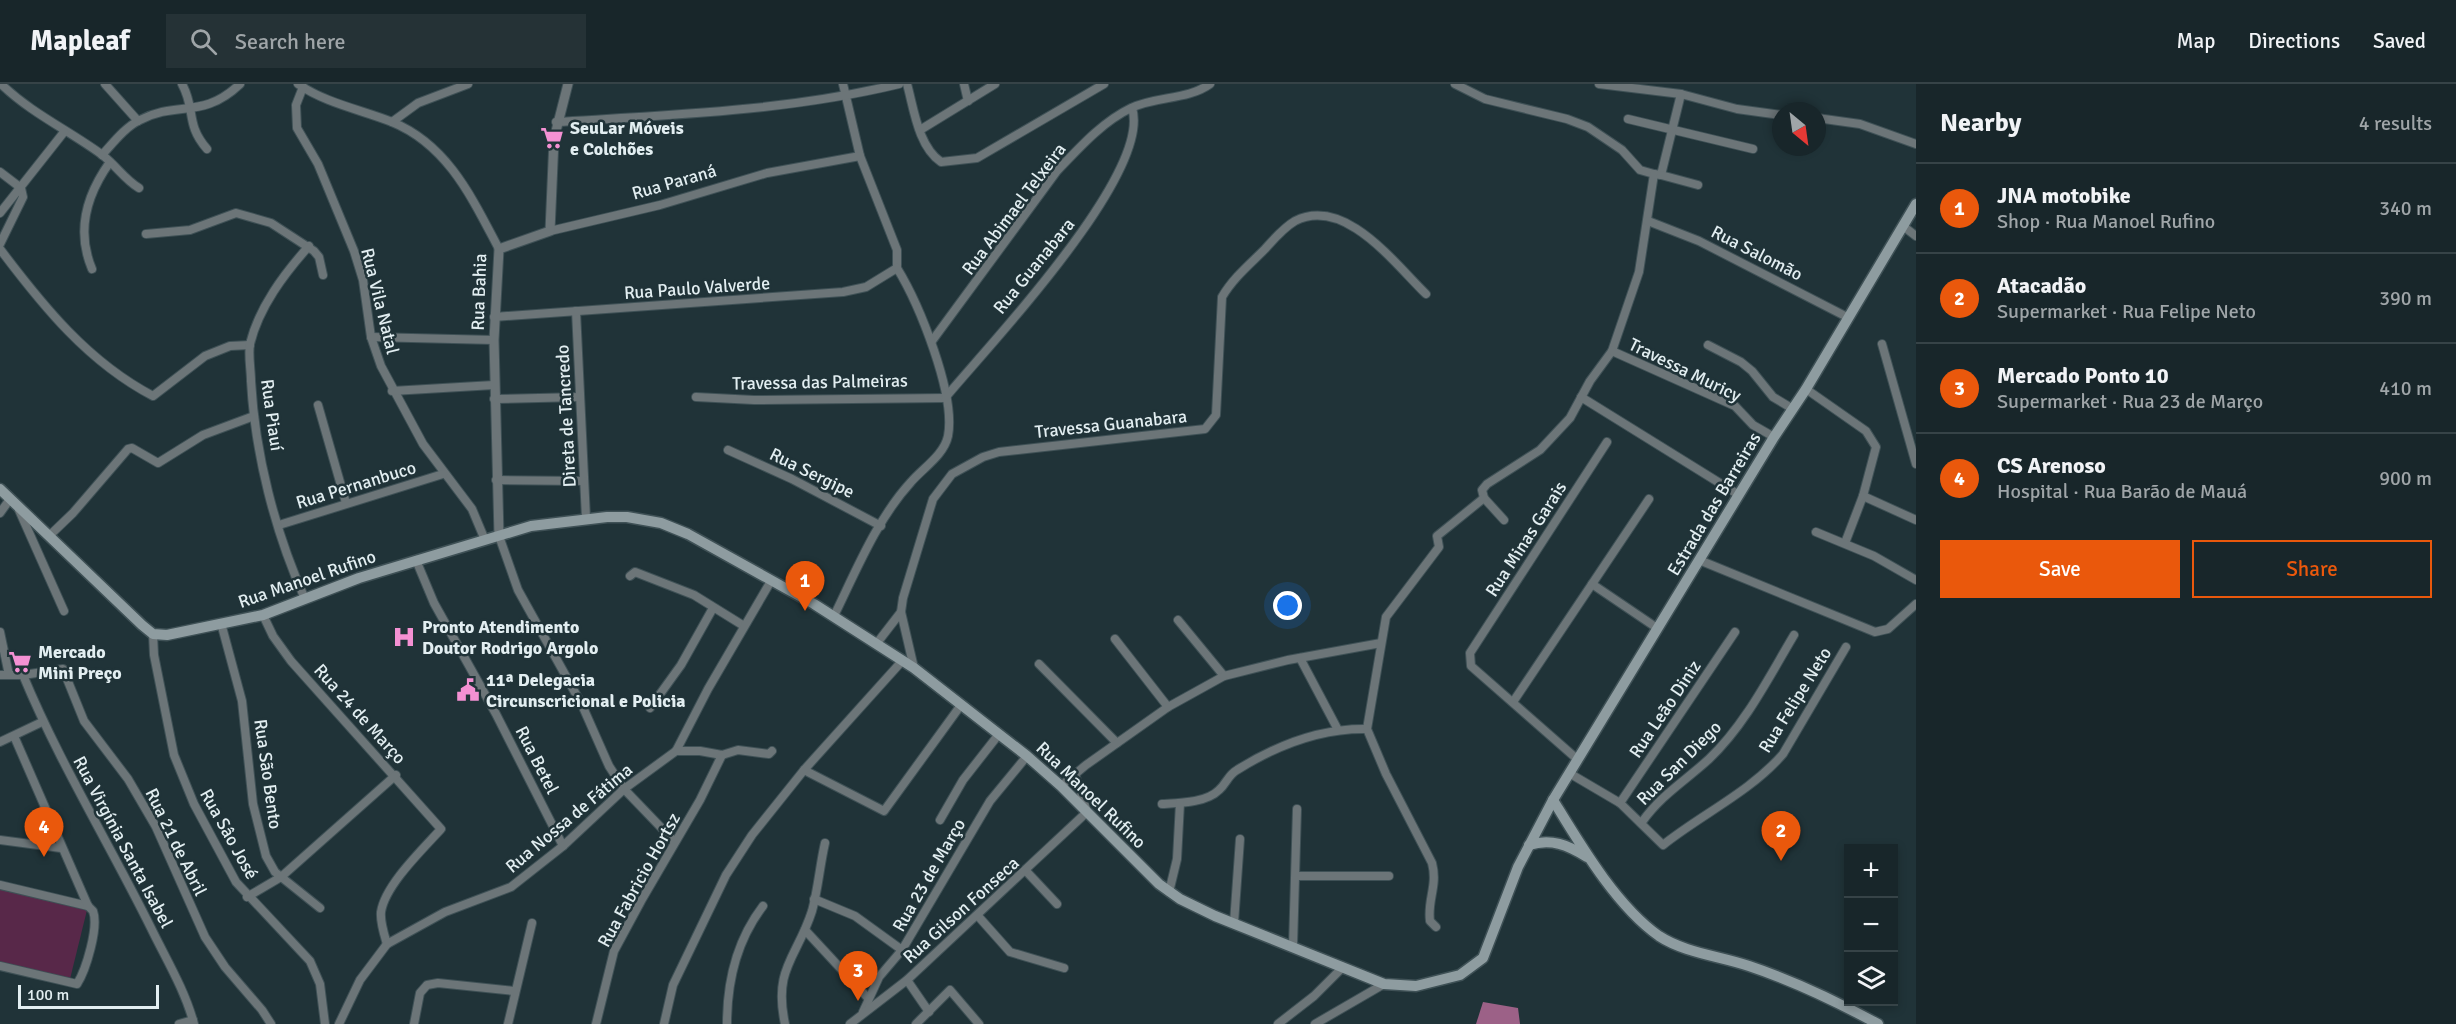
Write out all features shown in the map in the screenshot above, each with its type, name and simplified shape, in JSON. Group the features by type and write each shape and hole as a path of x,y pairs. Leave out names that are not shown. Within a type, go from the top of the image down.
{"main road":[{"name":"Estrada das Barreiras","path":"1542,821 1569,772 1774,437 1806,389 1916,204"},
{"path":"0,489 153,634"},
{"name":"Rua Manoel Rufino","path":"153,634 175,634 263,615 359,578 499,536 557,522 586,518 627,517 661,523 688,534 834,616 903,660 1027,756 1061,786 1169,892 1203,911 1384,984 1401,987 1431,984 1453,978 1473,968 1488,948 1514,876 1542,821"},
{"path":"1553,800 1592,860 1637,917 1669,941 1799,984 1878,1024"},
{"path":"1529,845 1548,841 1559,843 1592,860"}],"street":[{"path":"1,84 64,132 102,154 129,182 139,188"},
{"path":"105,84 138,120"},
{"path":"182,84 189,97 191,124 207,149"},
{"path":"102,154 138,120 160,113 189,110 214,102 240,84"},
{"path":"392,122 418,103 468,84"},
{"path":"550,231 556,122 568,84"},
{"path":"834,616 881,526 910,483 944,446 948,428 945,398 932,341 897,268 897,250 860,156 843,84"},
{"path":"556,122 747,109 846,97 899,84"},
{"path":"907,84 920,130 930,152 940,162 976,158 1104,84"},
{"path":"964,84 968,101"},
{"path":"920,130 995,84"},
{"path":"1132,108 1199,91 1210,84"},
{"path":"1455,84 1485,99 1567,119 1588,127 1622,150 1640,170 1698,185"},
{"path":"1599,84 1681,94 1737,109 1772,115"},
{"name":"Rua Bahia","path":"301,86 392,122 422,138 451,166 499,249 494,317 494,399 499,536"},
{"name":"Rua Vila Natal","path":"301,86 296,105 297,128 318,164 354,251 363,280 371,337 392,391 443,474 464,496 485,540"},
{"path":"1504,520 1484,498 1484,487 1540,450 1570,418 1581,397 1612,351 1635,288 1658,175 1681,94"},
{"name":"Rua Abimael Telxeira","path":"932,341 1057,171 1092,136 1132,108"},
{"name":"Rua Guanabara","path":"945,398 1084,232 1120,167 1135,125 1132,108"},
{"path":"1628,119 1753,149"},
{"path":"1826,119 1860,124 1916,144"},
{"path":"0,213 64,132"},
{"name":"Rua Paraná","path":"499,249 550,231 660,205 767,172 860,156"},
{"path":"93,269 88,258 84,217 95,183 110,162"},
{"path":"0,172 21,188"},
{"path":"0,244 21,203 21,188"},
{"path":"146,234 190,230 232,214 261,219 309,246 319,257 323,274"},
{"name":"Travessa Guanabara","path":"877,643 901,612 933,499 952,474 967,465 1007,450 1205,429 1212,422 1216,415 1222,297 1233,282 1285,228 1294,222 1320,214 1344,221 1361,233 1426,294"},
{"name":"Rua Salomão","path":"1648,222 1700,241 1849,318"},
{"path":"1903,226 1916,236"},
{"name":"Rua Piauí","path":"304,599 279,525 254,416 250,345 281,279 309,246"},
{"path":"0,249 39,301 89,353 153,396 189,366 212,353 230,346 250,345"},
{"name":"Rua Paulo Valverde","path":"494,317 843,292 866,287 897,268"},
{"name":"Direta de Tancredo","path":"576,311 586,518"},
{"path":"371,337 494,340"},
{"path":"1882,344 1916,464"},
{"path":"1708,345 1746,367 1773,397 1792,409"},
{"name":"Travessa Muricy","path":"1612,351 1735,406 1753,425 1774,437"},
{"path":"392,391 494,385"},
{"path":"1806,389 1866,431 1875,442 1876,454 1845,543"},
{"path":"494,399 580,397"},
{"path":"1581,397 1739,495"},
{"name":"Travessa das Palmeiras","path":"696,398 754,400 945,398"},
{"path":"318,405 346,503"},
{"path":"49,536 73,513 130,448 158,463 203,435 254,416"},
{"name":"Rua Minas Garais","path":"1513,702 1471,666 1470,653 1607,442"},
{"name":"Rua Sergipe","path":"728,450 801,483 881,526"},
{"name":"Rua Pernanbuco","path":"279,525 443,474"},
{"path":"496,480 584,482"},
{"path":"1863,496 1916,520"},
{"path":"1436,927 1430,921 1429,914 1436,878 1432,863 1386,774 1367,729 1386,617 1439,548 1437,536 1484,498"},
{"path":"1577,759 1513,702 1650,499"},
{"path":"0,513 13,501 64,611"},
{"path":"1816,532 1845,543 1916,580"},
{"path":"499,536 518,590 582,705 609,766 624,789 674,842"},
{"name":"Rua Betel","path":"416,560 434,603 496,714 563,846"},
{"path":"1699,560 1875,632 1888,629 1916,604"},
{"path":"630,576 634,572 675,586 744,626"},
{"name":"Rua Nossa de Fátima","path":"339,1024 360,980 387,944 445,912 512,887 563,846 624,789 676,751 771,581"},
{"path":"1592,584 1657,628"},
{"path":"650,708 681,664 713,608"},
{"name":"Travessa Guanabara","path":"901,612 914,668"},
{"name":"Rua 24 de Março","path":"263,615 273,636 291,661 441,829 404,871 383,904 381,922 387,944"},
{"path":"1178,620 1224,676"},
{"name":"Rua São Bento","path":"221,623 242,701 258,830 271,865 281,877 320,908"},
{"path":"0,632 4,675 23,675"},
{"name":"Rua Leão Diniz","path":"1620,803 1735,632"},
{"name":"Rua Sâo José","path":"153,634 154,655 174,754 194,804 214,846 247,897 293,940 310,961 320,984 325,1024"},
{"name":"Rua San Diego","path":"1642,822 1658,801 1708,760 1730,737 1794,634"},
{"path":"1115,639 1168,707"},
{"path":"1061,786 1168,707 1224,676 1300,658 1381,643"},
{"name":"Rua Felipe Neto","path":"1569,772 1620,803 1664,845 1695,820 1757,780 1783,754 1846,647"},
{"path":"1300,658 1337,728"},
{"path":"664,1024 673,985 726,875 752,836 804,770 903,660"},
{"path":"1039,664 1117,743"},
{"name":"Rua 21 de Abril","path":"23,675 63,669 84,721 128,779 156,827 205,937 225,968 251,995 271,1024"},
{"name":"Rua Virgínia Santa Isabel","path":"23,675 42,722 127,878 182,992 193,1022"},
{"path":"804,770 884,811 920,758 961,705"},
{"path":"0,742 42,722"},
{"path":"1162,804 1180,803 1216,793 1234,771 1270,751 1337,728 1367,729"},
{"path":"940,820 963,780 999,734"},
{"path":"0,966 77,984 86,966 95,921 93,911 88,906 14,736"},
{"path":"676,751 700,751 722,755 735,750 769,754 772,751"},
{"name":"Rua Fabricio Hortsz","path":"596,1024 614,951 674,842 700,800 722,755"},
{"name":"Rua 23 de Março","path":"863,1012 879,977 902,950 990,801 1027,756"},
{"path":"1075,774 1088,812"},
{"path":"247,897 281,877 396,776"},
{"path":"1169,892 1177,859 1180,803"},
{"path":"1293,946 1297,809"},
{"name":"Rua Gilson Fonseca","path":"853,1023 863,1012 906,980 978,916 1088,812"},
{"path":"1234,923 1240,839"},
{"path":"0,840 62,848"},
{"path":"785,1024 780,991 785,968 805,930 814,899 825,843"},
{"path":"1026,871 1057,904"},
{"path":"1296,876 1389,876"},
{"path":"0,885 88,906"},
{"path":"814,899 855,915 902,950"},
{"path":"727,1024 728,991 734,967 749,927 763,906"},
{"path":"978,916 1010,952 1064,968"},
{"path":"508,1024 532,923"},
{"path":"805,930 868,998"},
{"path":"1280,1024 1343,967"},
{"path":"906,980 929,1012"},
{"path":"414,1024 420,993 427,985 438,983 514,991"},
{"path":"1315,1024 1384,984"},
{"path":"916,1024 950,990 979,1024"},
{"path":"178,1024 193,1022"}],"shaded area":[{"path":"0,884 88,906 70,979 0,962"},
{"path":"1483,1002 1518,1008 1520,1024 1476,1024"}],"place":[{"name":"SeuLar Móveis e Colchões","path":"552,138"},
{"name":"JNA motobike","path":"805,611"},
{"name":"Pronto Atendimento Doutor Rodrigo Argolo","path":"404,637"},
{"name":"Mercado Mini Preço","path":"20,662"},
{"name":"11ª Delegacia Circunscricional e Policia","path":"468,690"},
{"name":"CS Arenoso","path":"44,857"},
{"name":"Atacadão","path":"1781,861"},
{"name":"Mercado Ponto 10","path":"858,1001"}]}
